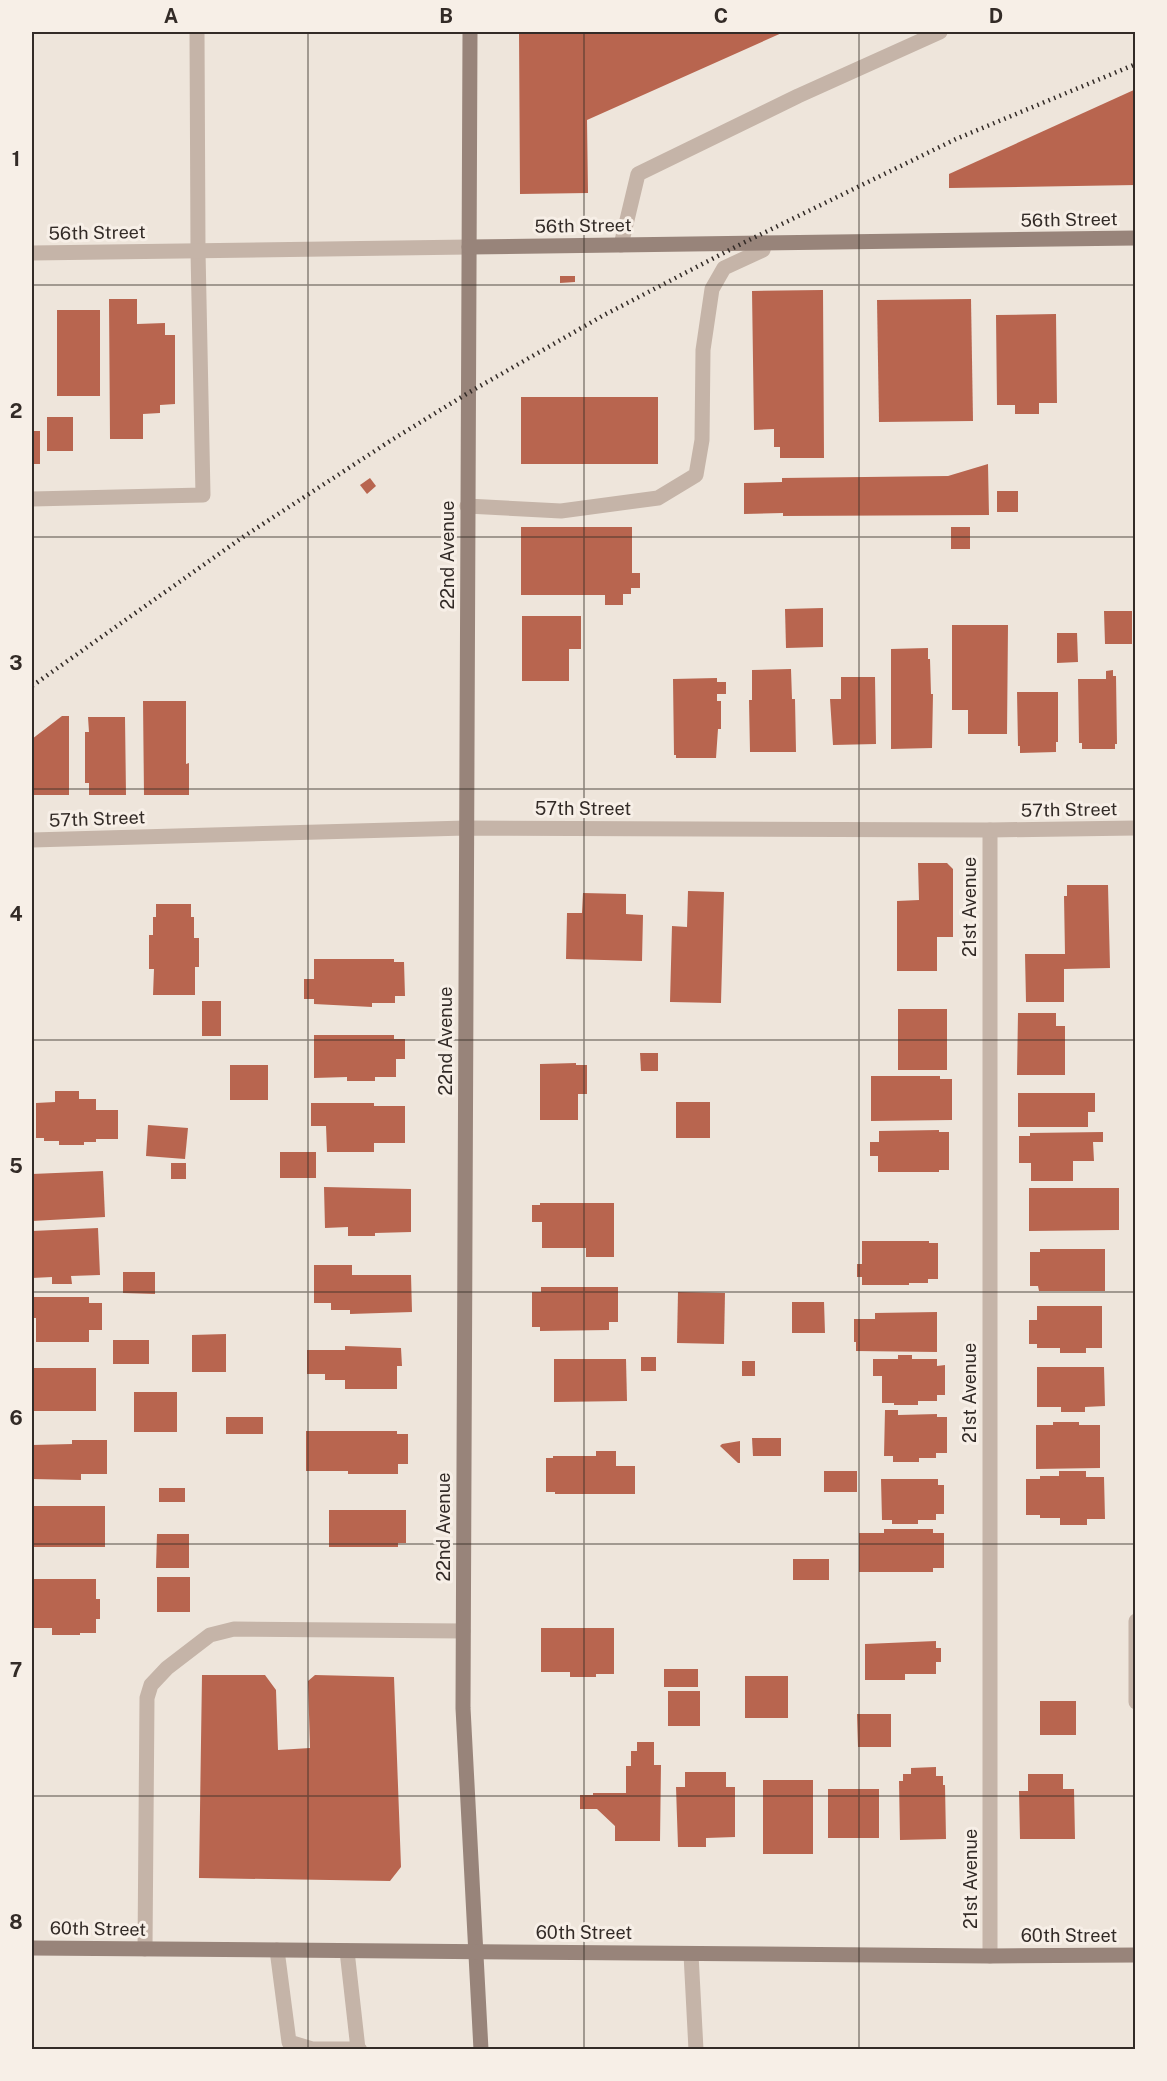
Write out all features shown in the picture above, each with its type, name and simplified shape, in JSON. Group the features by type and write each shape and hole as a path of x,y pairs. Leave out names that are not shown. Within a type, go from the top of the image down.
{"street":[{"path":"32,499 202,495 197,32"},
{"name":"22nd Avenue","path":"470,32 463,1708 481,2049"},
{"path":"621,245 638,174 798,96 940,32"},
{"name":"56th Street","path":"32,253 1136,238"},
{"path":"467,506 561,511 593,507 658,498 696,475 702,440 703,350 712,289 724,268 763,250 765,243"},
{"name":"57th Street","path":"32,840 466,828 990,830 1136,828"},
{"name":"21st Avenue","path":"990,830 990,1956"},
{"path":"1136,1621 1136,1702"},
{"path":"145,1949 147,1698 151,1685 167,1668 210,1635 234,1629 464,1630"},
{"name":"60th Street","path":"32,1948 990,1956 1136,1955"},
{"path":"277,1950 289,2042 312,2049 359,2049 347,1951"},
{"path":"691,1954 696,2049"}],"building":[{"path":"519,32 784,32 587,120 588,193 520,194"},
{"path":"1136,89 1136,185 949,188 949,174"},
{"path":"560,276 575,276 575,282 560,283"},
{"path":"823,290 824,458 780,458 780,447 774,447 774,429 754,430 752,291"},
{"path":"109,299 137,299 137,324 165,323 165,335 175,335 175,404 160,405 160,413 143,414 143,439 110,439"},
{"path":"971,299 973,421 879,422 877,300"},
{"path":"57,310 100,310 100,396 57,396"},
{"path":"1056,314 1057,403 1039,403 1039,414 1015,414 1015,405 997,405 996,315"},
{"path":"521,397 658,397 658,464 521,464"},
{"path":"47,417 73,417 73,451 47,451"},
{"path":"32,431 40,431 40,464 32,464"},
{"path":"988,464 989,515 783,516 783,513 744,514 744,483 782,482 782,478 948,476"},
{"path":"370,478 376,486 367,494 360,485"},
{"path":"997,491 1018,491 1018,512 997,512"},
{"path":"521,527 632,527 632,573 640,573 640,588 631,588 631,594 623,594 623,605 605,605 605,595 521,595"},
{"path":"951,527 970,527 970,549 951,549"},
{"path":"823,608 823,647 786,648 785,609"},
{"path":"1104,611 1132,611 1132,644 1105,644"},
{"path":"522,616 581,616 581,649 569,649 569,681 522,681"},
{"path":"952,625 1008,625 1007,734 968,734 968,710 952,710"},
{"path":"1057,633 1077,633 1078,662 1057,663"},
{"path":"928,648 931,694 933,694 932,748 891,749 891,649"},
{"path":"791,669 792,699 795,699 796,752 750,752 749,700 752,700 752,670"},
{"path":"1113,670 1113,676 1116,676 1117,744 1115,744 1115,749 1082,749 1082,743 1079,743 1078,679 1106,679 1106,671"},
{"path":"841,677 875,677 876,744 833,745 830,699 841,699"},
{"path":"717,678 717,682 726,682 726,694 717,694 717,701 721,701 721,729 718,729 716,758 676,758 674,755 673,679"},
{"path":"1017,692 1058,692 1056,752 1020,753"},
{"path":"143,701 186,701 186,764 189,763 189,795 144,795"},
{"path":"62,716 69,716 69,795 32,795 32,739"},
{"path":"88,717 125,717 126,795 89,795 89,783 85,783 85,732 89,732"},
{"path":"918,863 947,863 953,869 953,937 937,937 937,971 897,971 897,901 919,900"},
{"path":"1067,885 1108,885 1110,968 1064,969 1064,1002 1026,1002 1025,954 1065,954 1064,896 1067,896"},
{"path":"688,891 724,892 721,1003 670,1002 672,926 687,927"},
{"path":"583,893 626,894 626,914 643,915 642,961 566,959 567,913 582,913"},
{"path":"156,904 191,904 191,917 194,917 194,938 199,938 199,967 195,967 195,995 153,995 154,969 149,969 149,935 153,935"},
{"path":"314,959 394,959 394,962 404,962 405,996 395,996 395,1003 372,1003 372,1007 314,1004 314,999 304,999 304,979 314,979"},
{"path":"202,1001 221,1001 221,1036 202,1036"},
{"path":"898,1009 947,1009 947,1070 898,1070"},
{"path":"1018,1013 1056,1013 1056,1026 1065,1026 1065,1075 1017,1075"},
{"path":"314,1035 394,1035 394,1039 405,1039 405,1059 396,1059 396,1077 375,1077 375,1081 347,1081 347,1077 314,1078"},
{"path":"640,1053 658,1053 658,1071 641,1071"},
{"path":"576,1063 576,1065 587,1065 587,1094 578,1094 578,1120 540,1120 540,1064"},
{"path":"230,1065 268,1065 268,1100 230,1100"},
{"path":"871,1076 940,1076 940,1079 952,1079 952,1120 871,1121"},
{"path":"55,1091 79,1091 79,1099 96,1099 96,1110 118,1110 118,1139 96,1139 96,1142 84,1142 84,1145 59,1145 59,1141 44,1141 44,1138 36,1138 36,1103 55,1102"},
{"path":"1018,1093 1095,1093 1095,1112 1088,1112 1088,1127 1018,1127"},
{"path":"676,1102 710,1102 710,1138 676,1138"},
{"path":"311,1103 374,1103 374,1106 405,1106 405,1143 374,1143 374,1152 327,1152 326,1126 311,1126"},
{"path":"148,1125 188,1128 185,1159 146,1156"},
{"path":"939,1130 939,1132 949,1132 949,1170 878,1172 878,1156 870,1156 870,1142 879,1142 879,1131"},
{"path":"1103,1132 1103,1142 1093,1142 1094,1161 1073,1161 1073,1181 1031,1181 1031,1163 1019,1163 1019,1136 1030,1136 1030,1133"},
{"path":"280,1152 316,1152 316,1178 280,1178"},
{"path":"171,1163 186,1163 186,1179 171,1179"},
{"path":"103,1171 105,1217 32,1221 32,1174"},
{"path":"324,1187 411,1189 411,1232 348,1236 348,1227 325,1228"},
{"path":"1029,1188 1119,1188 1119,1230 1029,1231"},
{"path":"540,1203 614,1203 614,1257 586,1257 586,1248 542,1248 542,1222 532,1222 532,1205 540,1205"},
{"path":"98,1228 100,1275 71,1276 72,1284 52,1284 52,1277 32,1278 32,1231"},
{"path":"862,1241 938,1243 938,1279 928,1279 928,1283 909,1283 909,1285 862,1285 862,1277 857,1277 857,1264 862,1264"},
{"path":"1040,1249 1105,1249 1105,1291 1039,1291 1038,1286 1030,1286 1030,1252 1040,1252"},
{"path":"314,1265 352,1265 352,1275 411,1275 412,1312 350,1314 350,1310 331,1310 331,1303 314,1303"},
{"path":"123,1272 155,1272 155,1294 123,1293"},
{"path":"541,1287 618,1287 618,1322 609,1322 609,1330 540,1331 540,1327 532,1327 532,1292 541,1292"},
{"path":"678,1292 725,1293 724,1344 677,1343"},
{"path":"32,1297 89,1297 89,1303 102,1303 102,1330 89,1330 89,1342 36,1342 36,1318 32,1318"},
{"path":"792,1302 824,1302 825,1333 792,1333"},
{"path":"1037,1306 1102,1306 1102,1348 1086,1348 1086,1353 1060,1353 1060,1348 1037,1348 1037,1344 1029,1344 1029,1320 1037,1320"},
{"path":"937,1312 937,1352 856,1351 854,1319 875,1319 875,1313"},
{"path":"226,1334 226,1372 192,1372 192,1335"},
{"path":"113,1340 149,1340 149,1364 113,1364"},
{"path":"345,1346 401,1348 402,1366 397,1366 397,1389 345,1389 345,1380 325,1380 325,1374 307,1374 307,1350 345,1350"},
{"path":"898,1355 912,1355 912,1359 937,1359 937,1366 945,1365 945,1395 937,1395 937,1401 918,1401 918,1405 882,1403 882,1376 873,1376 873,1359 898,1359"},
{"path":"641,1357 656,1357 656,1371 641,1371"},
{"path":"554,1359 626,1359 627,1401 554,1402"},
{"path":"742,1361 755,1361 755,1376 742,1376"},
{"path":"1037,1367 1104,1367 1105,1406 1085,1407 1085,1412 1061,1412 1061,1407 1037,1407"},
{"path":"33,1368 96,1368 96,1411 34,1411 34,1405 32,1405"},
{"path":"134,1392 177,1392 177,1432 134,1432"},
{"path":"885,1410 898,1410 898,1415 937,1414 937,1417 947,1417 947,1453 936,1453 936,1458 919,1458 919,1462 893,1462 893,1456 884,1456"},
{"path":"226,1417 263,1417 263,1434 226,1434"},
{"path":"1053,1422 1100,1425 1100,1468 1036,1469 1036,1425 1053,1425"},
{"path":"306,1431 397,1431 397,1434 408,1434 408,1464 398,1464 398,1474 306,1471"},
{"path":"752,1438 781,1438 781,1456 753,1456"},
{"path":"72,1440 107,1440 107,1474 81,1474 81,1480 32,1479 32,1445 72,1444"},
{"path":"740,1441 740,1463 738,1463 720,1446"},
{"path":"596,1451 616,1451 616,1466 635,1466 635,1494 546,1492 546,1458 596,1456"},
{"path":"824,1471 857,1471 857,1492 824,1492"},
{"path":"1059,1471 1086,1471 1086,1477 1104,1477 1105,1519 1087,1519 1087,1525 1060,1525 1060,1518 1026,1515 1026,1479 1059,1476"},
{"path":"881,1479 938,1479 938,1485 944,1485 944,1514 936,1514 936,1520 918,1520 918,1524 892,1524 892,1520 882,1520"},
{"path":"159,1488 185,1488 185,1502 159,1502"},
{"path":"33,1506 105,1506 105,1547 32,1547"},
{"path":"329,1510 406,1510 406,1543 398,1543 398,1547 329,1547"},
{"path":"884,1529 933,1529 933,1533 944,1533 944,1568 933,1568 933,1572 859,1572 859,1533 884,1533"},
{"path":"157,1534 189,1534 189,1568 156,1568"},
{"path":"793,1559 829,1559 829,1580 793,1580"},
{"path":"157,1577 190,1577 190,1612 157,1612"},
{"path":"32,1579 96,1579 96,1599 100,1599 100,1619 96,1619 96,1633 52,1635 52,1628 32,1628"},
{"path":"541,1628 614,1628 614,1674 570,1677 570,1672 541,1672"},
{"path":"936,1641 936,1648 941,1648 941,1662 936,1662 936,1674 905,1674 905,1680 865,1680 865,1644"},
{"path":"664,1669 698,1669 698,1687 664,1687"},
{"path":"202,1675 265,1675 276,1690 278,1750 310,1748 308,1681 315,1675 394,1677 401,1867 390,1881 199,1878"},
{"path":"745,1676 788,1676 788,1718 745,1718"},
{"path":"668,1691 700,1691 700,1726 668,1726"},
{"path":"1040,1701 1076,1701 1076,1735 1040,1735"},
{"path":"857,1714 891,1714 891,1747 858,1747"},
{"path":"637,1742 654,1742 654,1765 661,1765 660,1841 615,1841 615,1826 597,1809 580,1809 580,1795 626,1793 626,1766 631,1766 631,1751 637,1751"},
{"path":"936,1767 936,1776 943,1776 943,1785 945,1785 946,1839 900,1840 899,1781 903,1781 903,1774 911,1774 911,1768"},
{"path":"685,1772 726,1772 726,1787 735,1787 735,1837 706,1838 706,1847 678,1847 676,1787 685,1787"},
{"path":"1028,1774 1063,1774 1063,1789 1074,1789 1075,1839 1020,1839 1019,1791 1028,1791"},
{"path":"763,1780 813,1780 813,1854 763,1854"},
{"path":"828,1789 879,1789 879,1838 828,1838"}],"railway":[{"path":"32,686 243,537 390,441 604,315 743,243 956,139 1136,64"}]}
